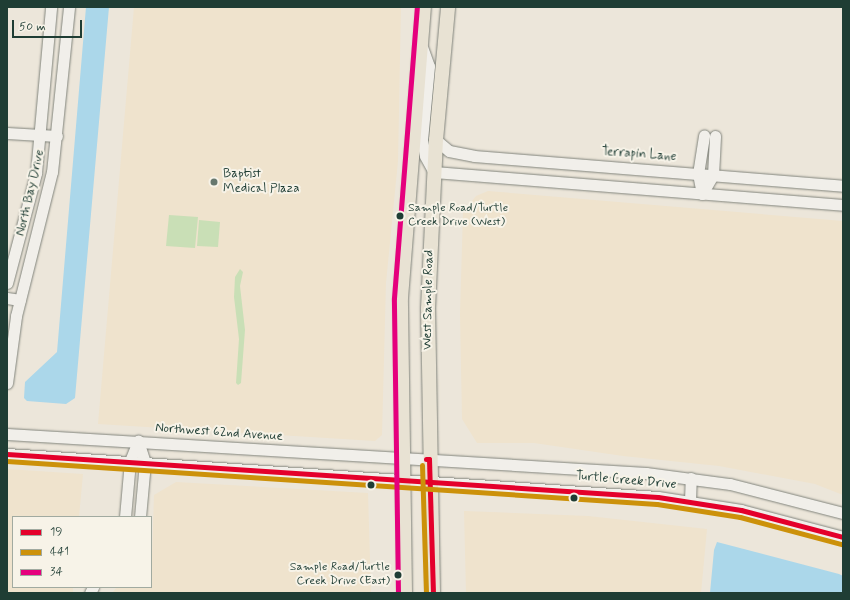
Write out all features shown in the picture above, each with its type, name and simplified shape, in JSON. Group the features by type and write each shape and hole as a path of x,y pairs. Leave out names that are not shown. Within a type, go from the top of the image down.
{"main road":[{"name":"West Sample Road","path":"405,593 402,481 401,298 424,7"},
{"name":"West Sample Road","path":"433,593 429,459 428,309 436,140 448,7"}],"street":[{"name":"North Bay Drive","path":"7,283 31,194 40,136 51,7"},
{"name":"North Bay Drive","path":"7,383 20,300 52,172 57,136 69,7"},
{"path":"421,43 429,66 422,140 425,156 434,172 843,205"},
{"path":"7,133 57,136"},
{"path":"709,135 713,175 702,194 698,174 709,135"},
{"name":"Terrapin Lane","path":"436,140 449,151 474,156 843,186"},
{"path":"7,298 20,300"},
{"name":"Northwest 62nd Avenue","path":"7,434 429,459"},
{"path":"125,516 130,461 138,441"},
{"path":"138,441 145,462 140,516"},
{"path":"7,454 145,462 402,481"},
{"name":"Turtle Creek Drive","path":"429,459 646,473 691,478 774,494 843,513"},
{"path":"690,501 691,478"},
{"name":"Turtle Creek Drive","path":"402,481 624,494 690,501 780,518 843,537"},
{"path":"830,533 843,528"}],"shaded area":[{"path":"134,7 401,7 398,161 386,283 382,435 375,441 98,424"},
{"path":"488,191 843,221 843,495 815,484 719,466 623,456 534,443 477,443 462,419 460,314 463,212 476,196"},
{"path":"7,469 83,474 79,516 12,516 12,588 73,588 73,593 7,593"},
{"path":"176,482 368,493 371,593 112,593 116,588 152,588 154,495"},
{"path":"464,511 588,516 707,529 701,593 466,593"}],"green space":[{"path":"169,215 198,217 195,248 166,246"},
{"path":"199,220 220,222 218,247 197,246"},
{"path":"240,269 243,272 240,286 245,330 241,383 238,385 236,383 239,339 234,297 235,277"}],"water":[{"path":"86,7 109,7 75,398 66,404 27,401 24,398 25,382 57,352"},
{"path":"717,542 839,574 843,576 843,593 710,593 714,550"}],"transit line":[{"name":"34","path":"398,593 394,298 417,7"},
{"name":"19","path":"7,454 658,497 741,510 843,537"},
{"name":"19","path":"426,459 429,459 433,593"},
{"name":"441","path":"7,461 657,504 740,517 841,544"},
{"name":"441","path":"422,465 426,593"}],"place":[{"name":"Baptist Medical Plaza","path":"214,182"},
{"name":"Sample Road/Turtle Creek Drive (West)","path":"400,216"},
{"name":"Sample Road/Turtle Creek Drive (East)","path":"398,575"}]}
